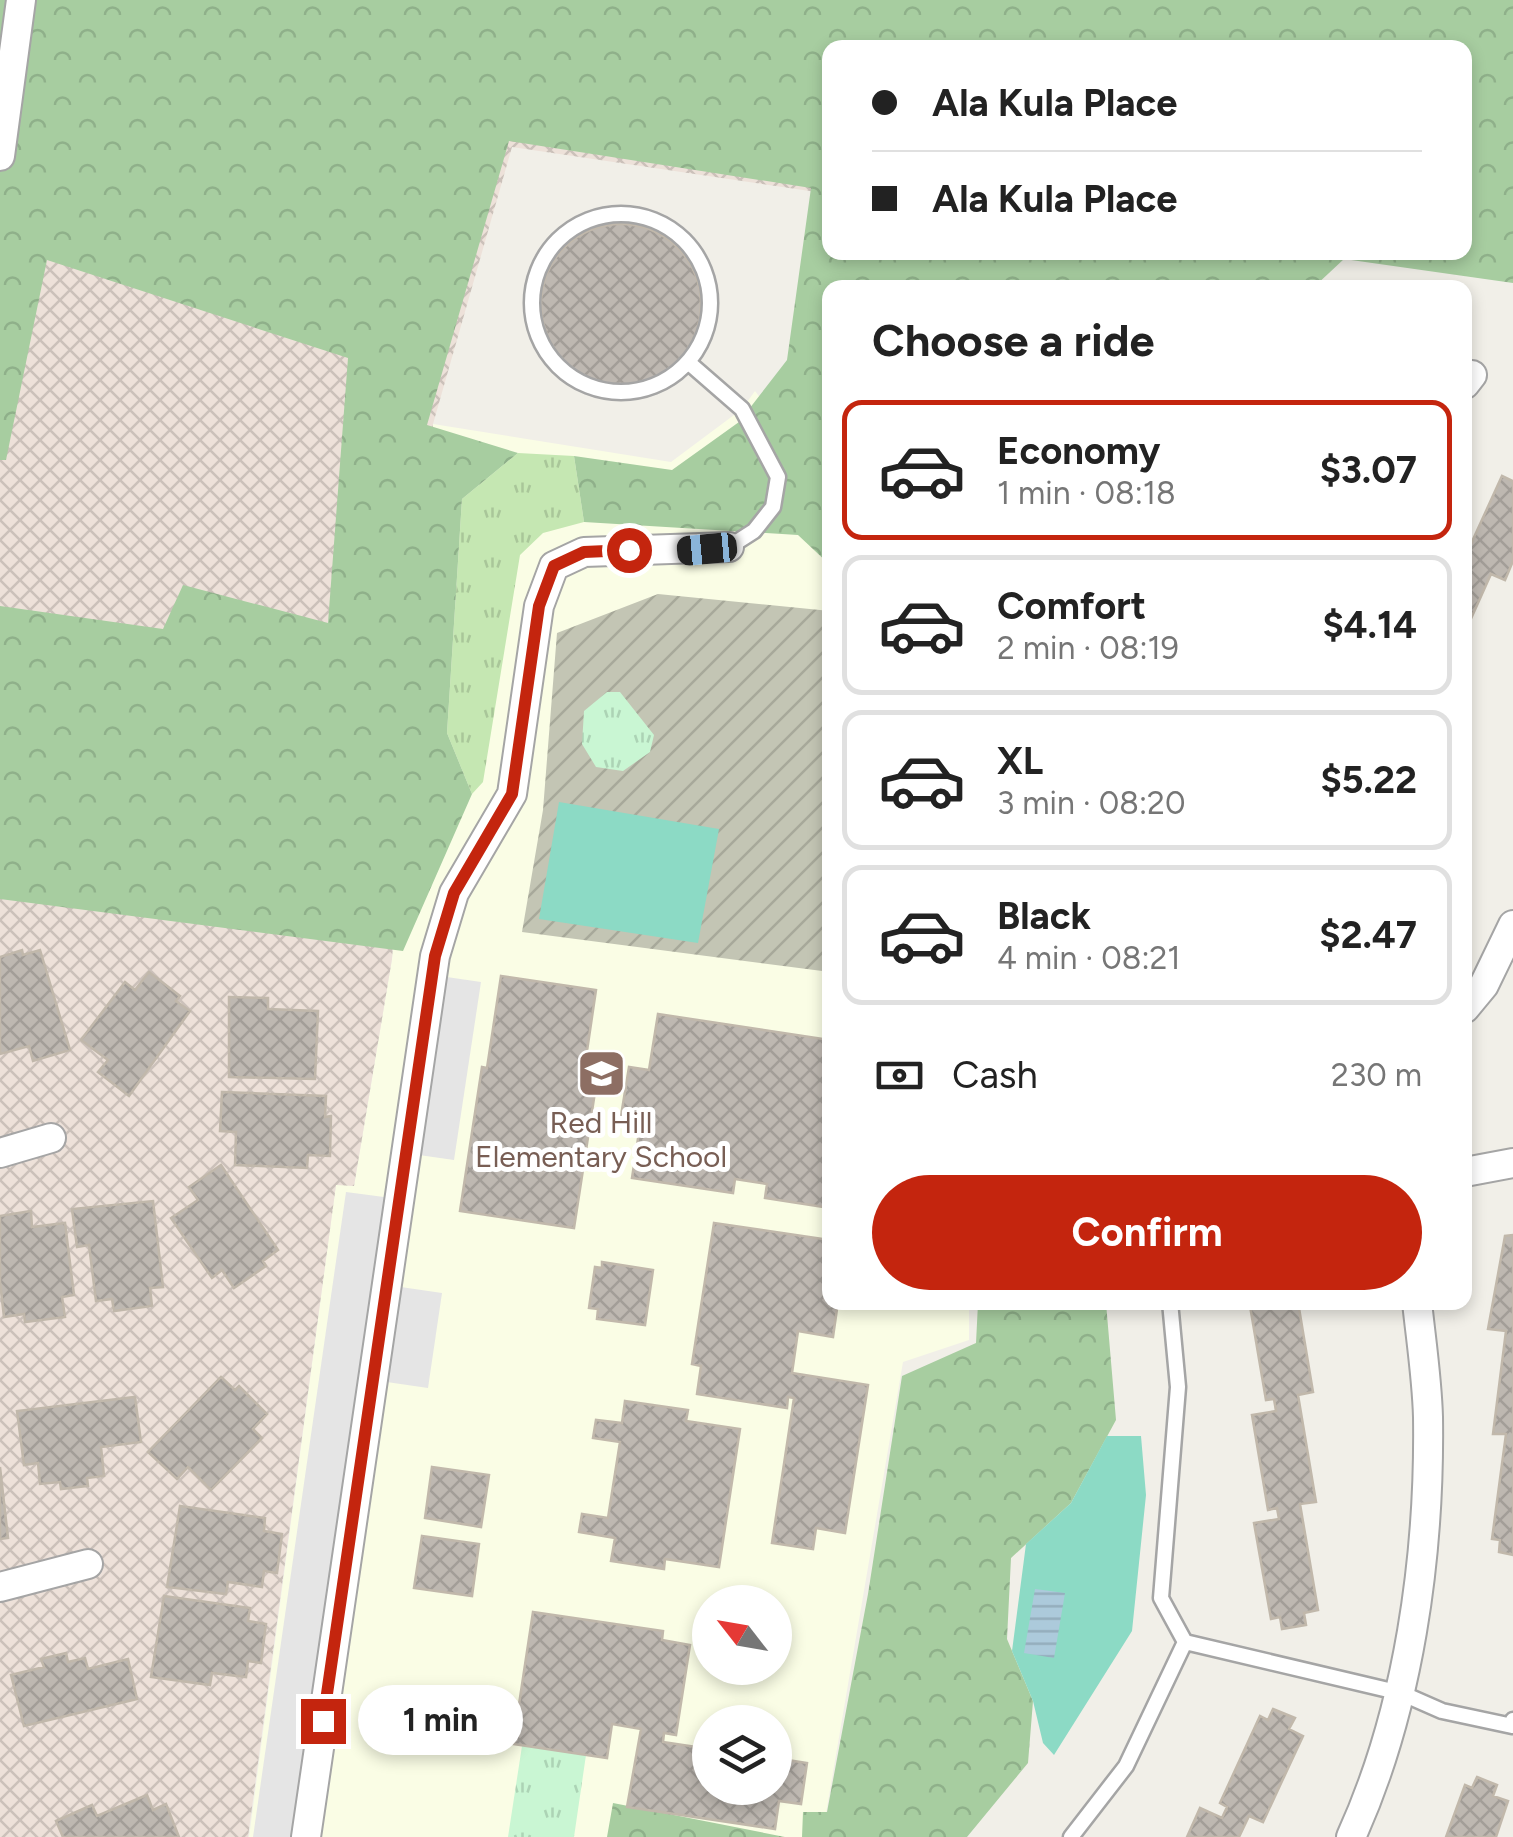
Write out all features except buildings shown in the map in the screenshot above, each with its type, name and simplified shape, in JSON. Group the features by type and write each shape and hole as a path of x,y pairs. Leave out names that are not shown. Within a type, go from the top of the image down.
{"street":[{"path":"0,156 21,0"},
{"path":"306,1837 435,956 454,893 512,794 539,606 554,566 584,552 729,547"},
{"path":"1472,999 1484,984 1513,925"},
{"path":"0,1153 51,1138"},
{"path":"1472,1171 1513,1163"},
{"path":"1351,1837 1367,1803 1401,1693 1421,1559 1428,1417 1418,1310"},
{"path":"0,1588 88,1564"}],"lane":[{"path":"610,214 652,219 688,243 700,260 710,302 708,324 688,362 672,376 632,392 610,392 570,377 554,363 534,325 534,282 541,262 554,244 588,220 610,214"},
{"path":"688,362 742,408 778,477 773,507 754,530 729,547"},
{"path":"1171,1310 1178,1386 1161,1598 1185,1642 1401,1693 1442,1711 1512,1726 1513,1720"},
{"path":"1070,1837 1126,1766 1185,1642"}],"shaded area":[{"path":"0,0 1513,0 1472,215 1472,40 822,40 822,193 512,147 433,424 392,959 354,1186 336,1185 248,1837 0,1837"},
{"name":"Red Hill Elementary School","path":"755,391 822,479 822,1310 969,1310 969,1340 903,1362 822,1837 249,1837 336,1184 354,1186 392,959 433,424 671,462 742,409"},
{"path":"658,594 822,610 822,971 522,932 543,810 557,633"},
{"path":"433,975 481,982 454,1160 405,1153"},
{"path":"346,1192 399,1199 387,1285 442,1293 428,1388 373,1380 306,1837 253,1837"}],"green space":[{"path":"0,0 1513,0 1513,283 1351,260 1472,260 1472,40 822,40 822,260 1343,260 1322,280 822,280 822,558 798,535 584,522 574,456 672,470 739,422 787,360 811,188 509,141 427,425 518,453 462,499 447,733 472,794 403,951 0,899 0,606 163,629 183,585 328,623 348,358 47,260 6,460 0,460"},
{"path":"518,453 574,456 584,522 543,533 520,555 483,782 472,794 447,733 462,499"},
{"path":"607,692 620,692 654,735 650,752 623,771 596,767 582,744 584,711"},
{"path":"559,802 719,829 698,943 539,919"},
{"path":"978,1310 1107,1310 1116,1420 1071,1503 1011,1558 1007,1639 1033,1701 1028,1763 967,1837 802,1837 803,1812 827,1812 868,1594 902,1376 976,1343"},
{"path":"1107,1436 1141,1436 1146,1495 1132,1631 1054,1755 1043,1743 1033,1701 1012,1651 1026,1544 1071,1503"},
{"path":"522,1746 586,1755 574,1837 508,1837"},
{"path":"613,1803 785,1837 607,1837"}],"water":[{"path":"1035,1589 1065,1593 1054,1658 1024,1653"}],"place":[{"name":"Red Hill Elementary School","path":"601,1074"}],"route":[{"path":"323,1721 435,956 454,893 512,794 539,606 554,566 584,552 629,550"}]}
